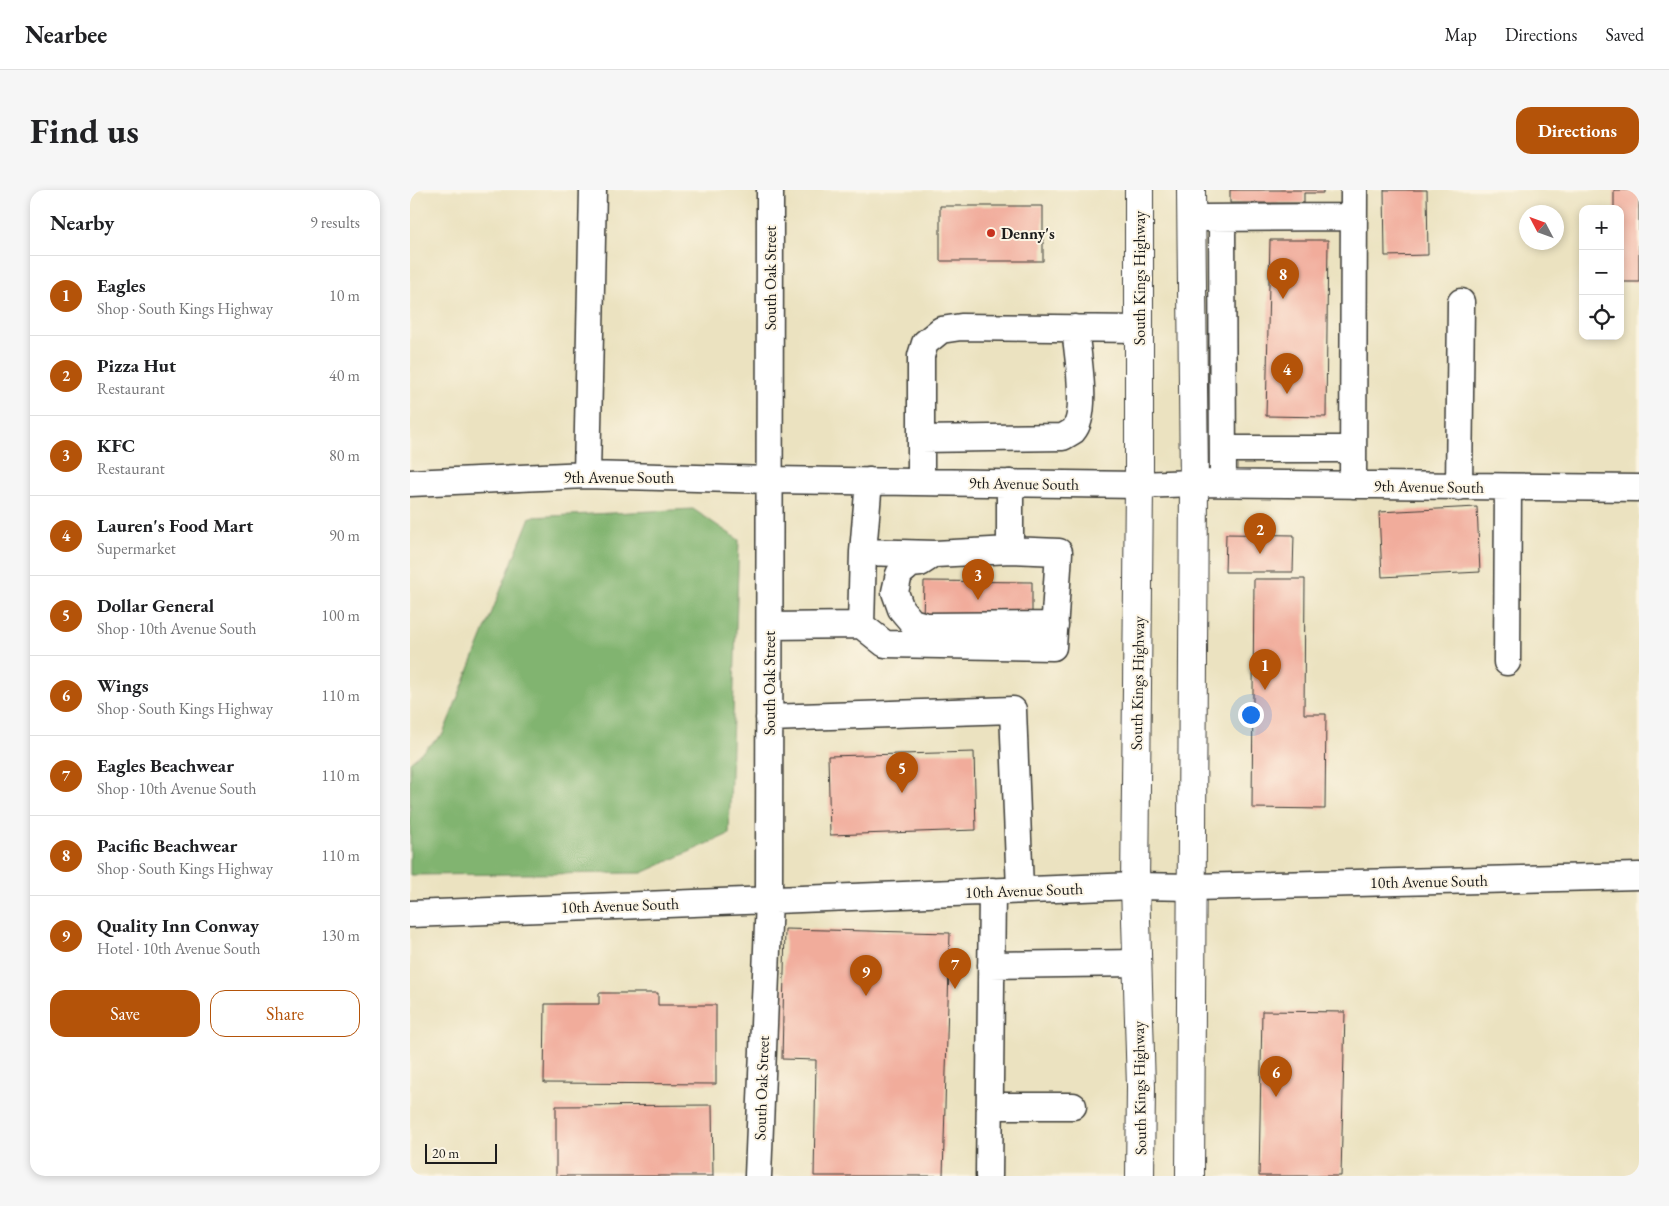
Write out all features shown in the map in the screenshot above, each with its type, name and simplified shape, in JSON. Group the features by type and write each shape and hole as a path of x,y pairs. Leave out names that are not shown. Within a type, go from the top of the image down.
{"main road":[{"name":"South Kings Highway","path":"1140,190 1135,886 1141,1087 1140,1176"},
{"path":"1190,1176 1194,483 1191,190"}],"street":[{"path":"587,475 593,190"},
{"name":"South Oak Street","path":"758,1176 769,899 770,190"},
{"path":"1353,485 1354,190"},
{"path":"1191,218 1354,217"},
{"path":"1222,218 1223,483"},
{"path":"1192,272 1223,272"},
{"path":"1459,487 1461,302"},
{"path":"921,482 921,356 924,343 941,330 961,327 1139,329"},
{"path":"921,438 1063,437 1074,430 1082,411 1075,328"},
{"path":"1192,329 1222,329"},
{"path":"1193,400 1223,400"},
{"path":"1223,449 1353,449"},
{"name":"9th Avenue South","path":"410,483 587,475 770,480 1139,485 1223,483 1639,488"},
{"path":"860,625 869,481"},
{"path":"1010,483 1010,550"},
{"path":"1507,662 1508,487"},
{"path":"770,626 860,625 885,644 1053,646 1059,552 1010,550 935,554 864,552"},
{"path":"935,554 920,563 911,564 900,574 895,592 901,609 912,622 926,626 1055,625"},
{"path":"769,718 1013,710 1020,890"},
{"name":"10th Avenue South","path":"410,914 1135,886 1193,887 1639,876"},
{"path":"989,1176 992,891"},
{"path":"991,966 1137,963"},
{"path":"990,1106 1073,1106"}],"green space":[{"path":"693,509 739,540 729,834 642,873 410,875 410,762 443,734 530,517"}],"building":[{"path":"1230,190 1323,190 1323,193 1304,193 1304,203 1230,203"},
{"path":"1384,190 1427,190 1428,255 1385,256"},
{"path":"1614,190 1639,190 1639,282 1624,282 1624,205 1614,205"},
{"name":"Denny's","path":"940,206 1043,206 1043,261 940,261"},
{"path":"1270,240 1328,240 1326,417 1266,416"},
{"path":"1477,507 1480,572 1382,577 1379,512"},
{"path":"1226,534 1294,535 1293,572 1225,572"},
{"path":"1254,579 1305,579 1304,714 1326,714 1325,809 1252,808"},
{"path":"924,581 1032,582 1032,620 923,619"},
{"path":"974,752 976,830 830,835 828,756"},
{"path":"785,929 950,933 943,1176 814,1176 816,1060 782,1059"},
{"path":"599,993 658,993 658,1005 716,1005 716,1084 544,1083 545,1004 599,1004"},
{"path":"1262,1011 1345,1012 1341,1176 1259,1176"},
{"path":"712,1105 713,1176 556,1176 556,1106"}],"place":[{"name":"Denny's","path":"991,233"},
{"name":"Pacific Beachwear","path":"1283,299"},
{"name":"Lauren's Food Mart","path":"1287,394"},
{"name":"Pizza Hut","path":"1260,554"},
{"name":"KFC","path":"978,600"},
{"name":"Eagles","path":"1265,690"},
{"name":"Dollar General","path":"902,793"},
{"name":"Eagles Beachwear","path":"955,989"},
{"name":"Quality Inn Conway","path":"866,996"},
{"name":"Wings","path":"1276,1097"}]}
